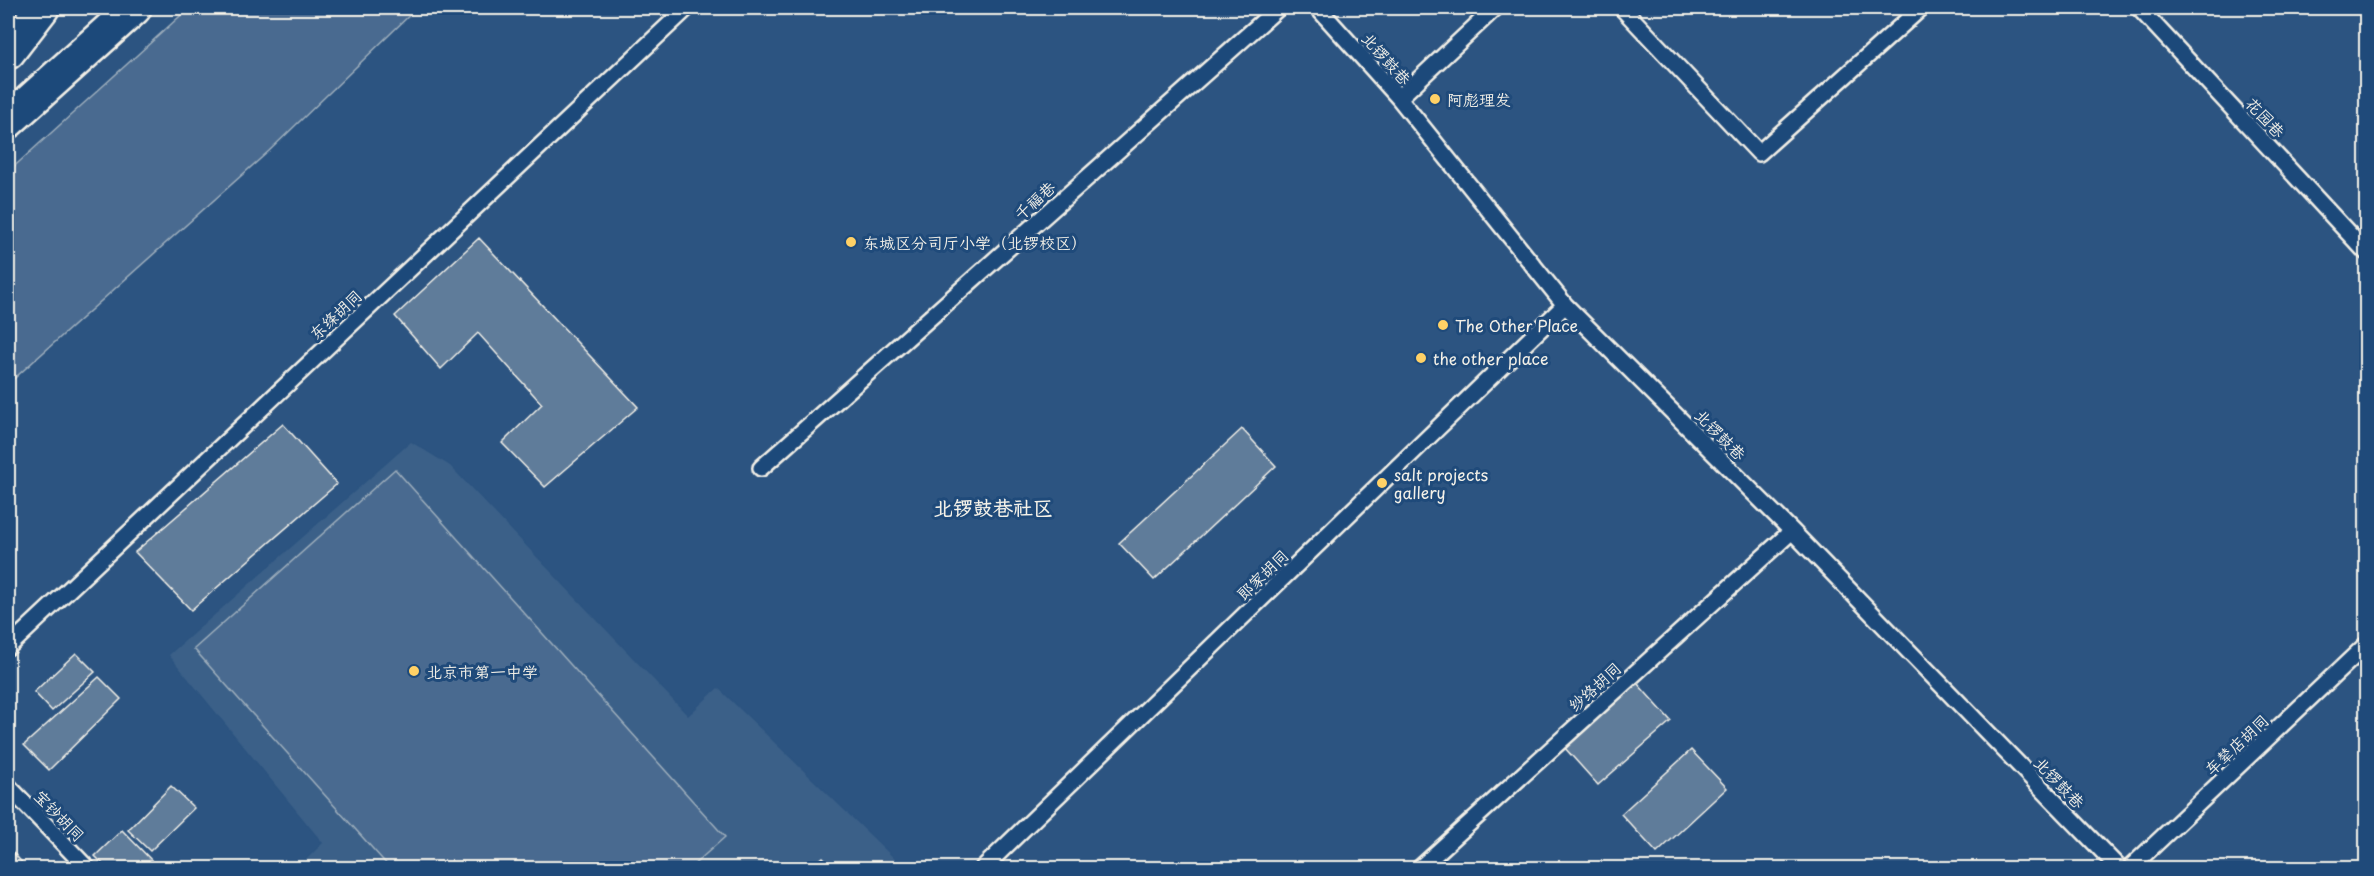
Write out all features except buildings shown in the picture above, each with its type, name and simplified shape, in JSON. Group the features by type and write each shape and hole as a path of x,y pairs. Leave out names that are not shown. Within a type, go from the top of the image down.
{"main road":[{"path":"8,31 33,8"},
{"path":"8,52 42,8"},
{"path":"8,121 134,8"}],"lane":[{"name":"东绦胡同","path":"8,647 687,8"},
{"name":"千福巷","path":"761,468 1278,8"},
{"name":"北锣鼓巷","path":"1318,8 1399,98 1565,305 1792,531 2119,868"},
{"path":"1399,98 1495,8"},
{"path":"1622,8 1759,153 1921,8"},
{"name":"花园巷","path":"2139,8 2367,252"},
{"name":"郎家胡同","path":"983,868 1565,305"},
{"name":"纱络胡同","path":"1420,868 1792,531"},
{"name":"车辇店胡同","path":"2130,868 2367,645"},
{"name":"宝钞胡同","path":"8,786 87,868"}],"shaded area":[{"path":"189,8 417,8 269,151 8,384 8,172"},
{"name":"北京市第一中学","path":"411,442 450,466 688,716 718,688 904,868 298,868 323,843 169,655"},
{"name":"北京市第一中学","path":"395,469 725,837 690,868 390,868 194,649"}],"place":[{"name":"阿彪理发","path":"1435,99"},
{"name":"东城区分司厅小学（北锣校区）","path":"851,242"},
{"name":"The Other Place","path":"1443,325"},
{"name":"the other place","path":"1421,358"},
{"name":"salt projects gallery","path":"1382,483"},
{"name":"北京市第一中学","path":"414,671"}],"district":[{"name":"北锣鼓巷社区","path":"993,507"}]}
